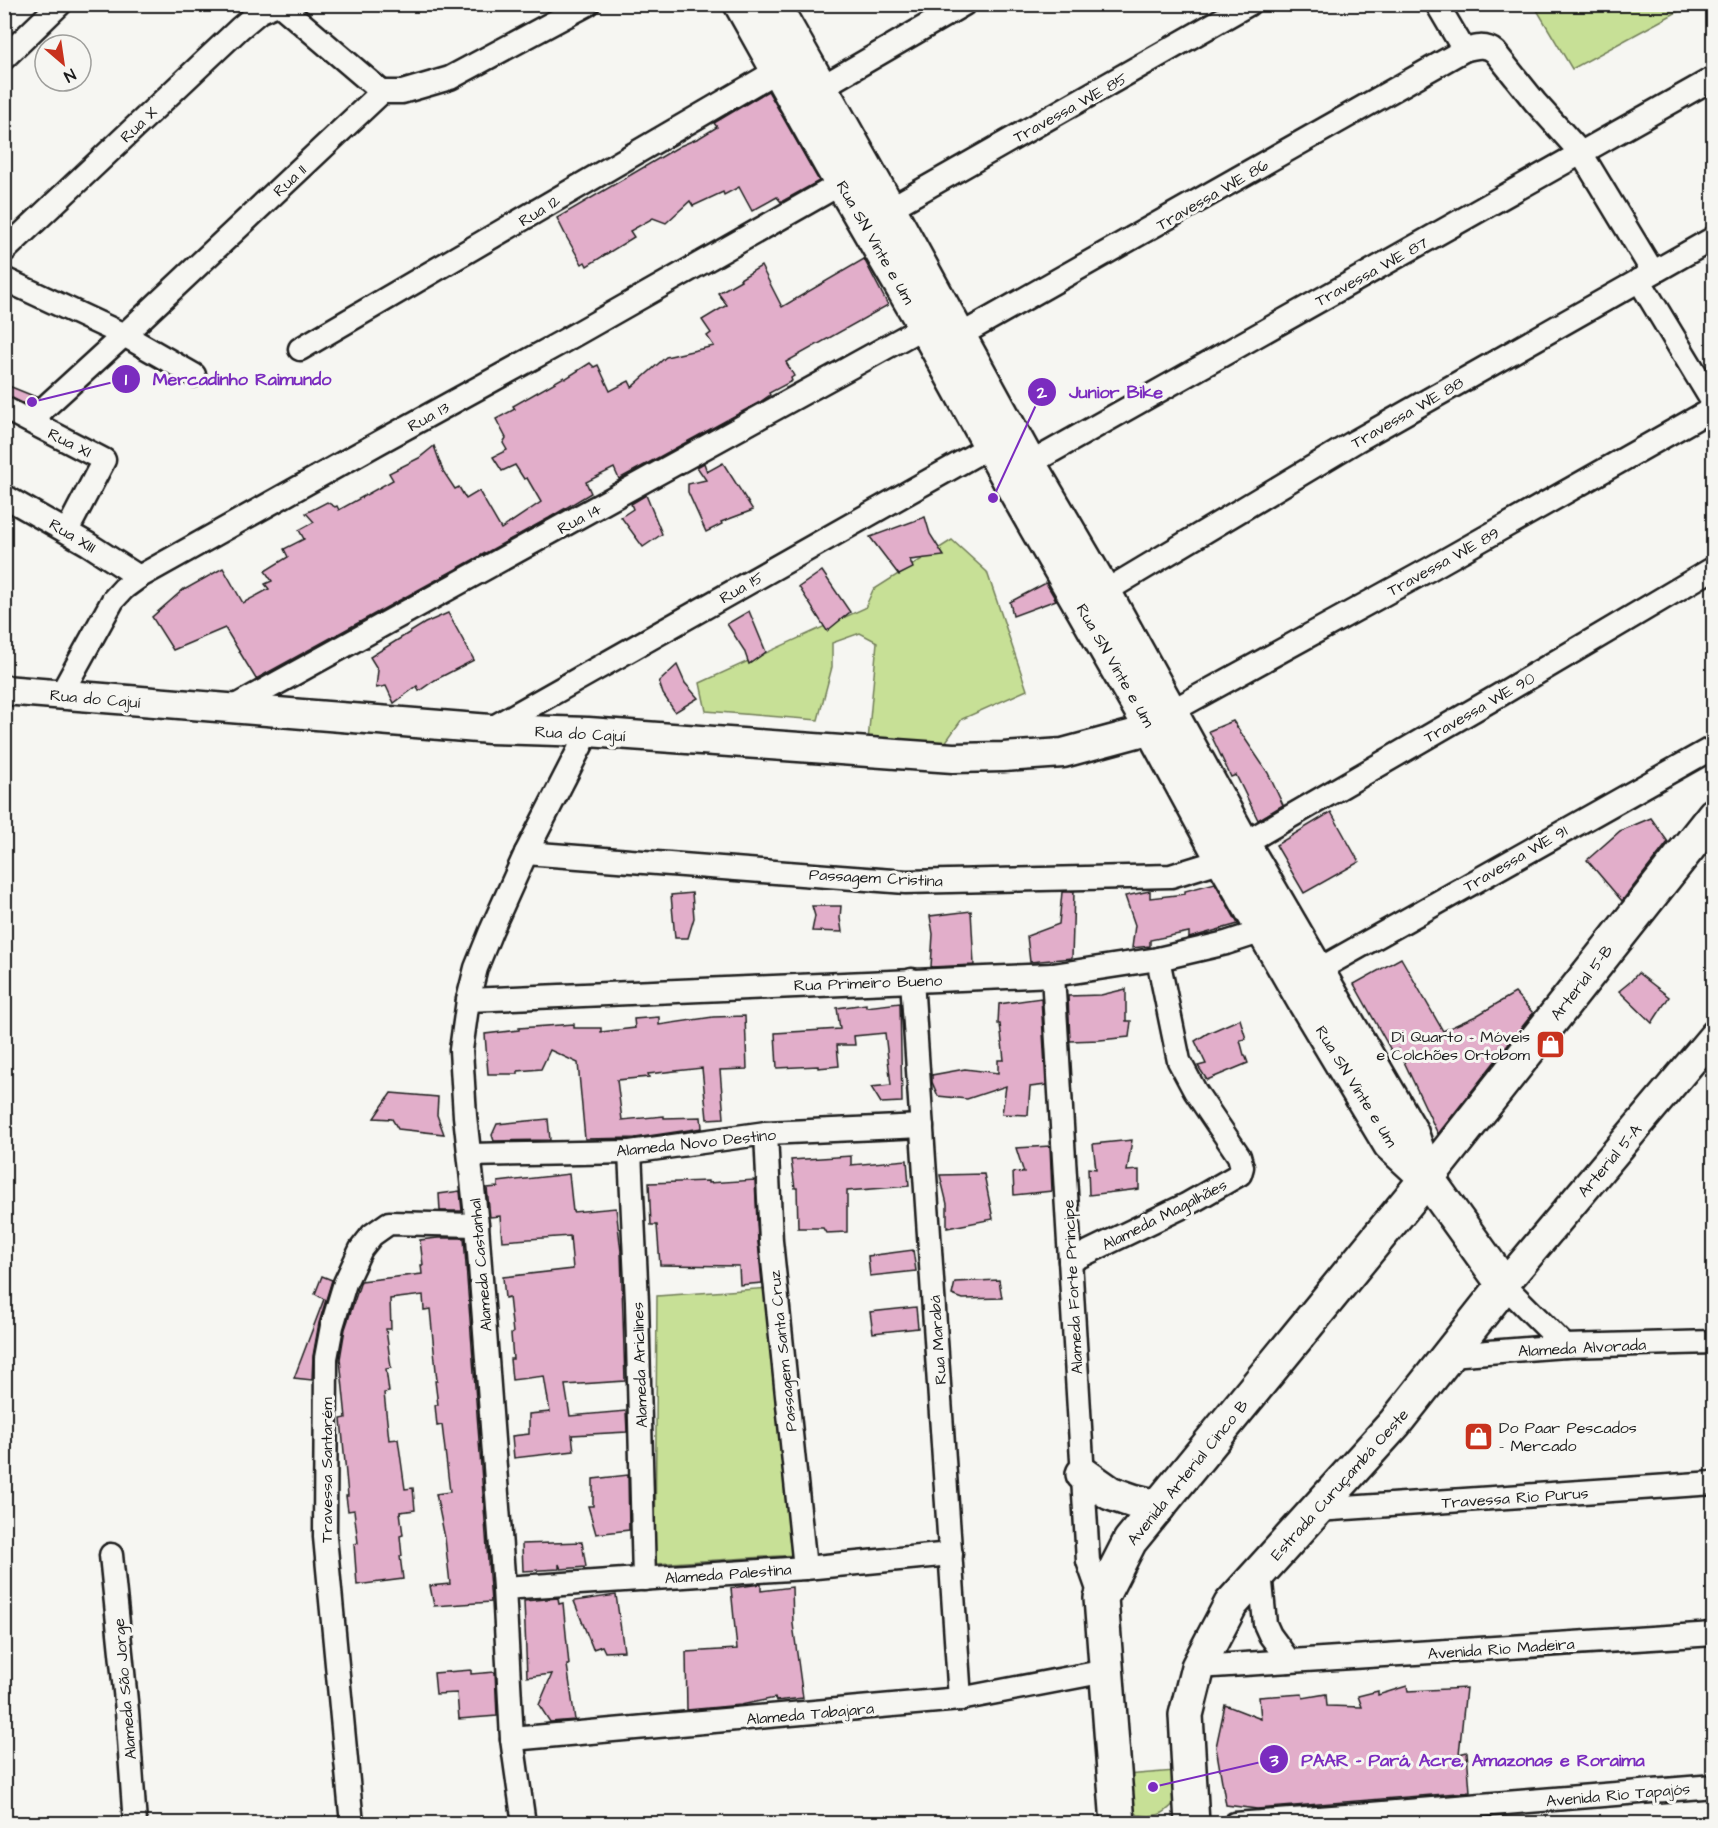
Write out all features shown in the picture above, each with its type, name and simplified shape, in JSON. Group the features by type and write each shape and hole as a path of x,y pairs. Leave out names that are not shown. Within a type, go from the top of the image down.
{"main road":[{"name":"Rua SN Vinte e Um","path":"741,4 778,70 842,165 925,326 1029,464 1104,592 1161,720"},
{"name":"Rua SN Vinte e Um","path":"773,4 820,88 842,165 889,209 960,336 992,445 1016,490 1161,720 1259,896 1318,970 1411,1132 1427,1178"},
{"name":"Arterial 5-B","path":"1427,1178 1713,815"},
{"name":"Rua SN Vinte e Um","path":"1259,896 1263,931 1390,1144 1427,1178"},
{"path":"1427,1178 1504,1285"},
{"name":"Avenida Arterial Cinco B","path":"1101,1598 1130,1541 1427,1178"},
{"name":"Estrada Curuçambá Oeste","path":"1192,1824 1186,1715 1198,1667 1231,1604 1395,1423 1504,1285"},
{"path":"1083,1474 1110,1493 1158,1507"},
{"path":"1101,1598 1118,1824"}],"street":[{"path":"4,58 60,4"},
{"path":"278,4 382,92 402,92 450,78 588,4"},
{"name":"Rua X","path":"4,251 240,28 259,12 278,4"},
{"path":"820,88 964,4"},
{"name":"Travessa WE 85","path":"889,209 1249,4"},
{"path":"1437,4 1464,50 1473,47 1488,47 1495,52 1528,95 1581,153 1713,406"},
{"name":"Travessa WE 86","path":"960,336 1464,50"},
{"name":"Rua 12","path":"300,349 778,70"},
{"name":"Travessa WE 87","path":"1029,464 1713,78"},
{"name":"Rua 11","path":"30,421 382,92"},
{"name":"Rua 13","path":"60,696 113,600 139,577 562,342 842,165"},
{"name":"Travessa WE 88","path":"1104,592 1356,441 1713,238"},
{"path":"4,279 124,335 194,375"},
{"name":"Rua 14","path":"232,708 925,326"},
{"name":"Travessa WE 89","path":"1161,720 1713,406"},
{"name":"Rua XI","path":"4,408 104,460 67,531"},
{"name":"Rua 15","path":"490,729 992,445"},
{"name":"Rua XIII","path":"4,496 67,531 139,577"},
{"name":"Travessa WE 90","path":"1233,852 1713,568"},
{"name":"Rua do Cajuí","path":"4,690 490,729 588,732 953,758 1063,753 1161,720"},
{"name":"Alameda Castanhal","path":"524,1824 512,1739 504,1588 477,1225 465,1116 462,1050 468,1000 476,968 526,853 588,732"},
{"name":"Travessa WE 91","path":"1318,970 1713,747"},
{"name":"Passagem Cristina","path":"526,853 906,882 1171,876 1233,852"},
{"name":"Rua Primeiro Bueno","path":"468,1000 1053,975 1158,959 1226,943 1263,931"},
{"name":"Alameda Magalhães","path":"1070,1261 1186,1205 1240,1174 1242,1167 1239,1156 1195,1091 1179,1061 1158,959"},
{"name":"Alameda Forte Principe","path":"1053,975 1088,1561 1101,1598"},
{"name":"Rua Marabá","path":"912,980 960,1699"},
{"name":"Arterial 5-A","path":"1504,1285 1713,1035"},
{"name":"Alameda Novo Destino","path":"470,1155 630,1152 766,1133 922,1126"},
{"name":"Passagem Santa Cruz","path":"766,1133 771,1241 805,1568"},
{"name":"Alameda Ariclines","path":"630,1152 637,1302 644,1579"},
{"name":"Travessa Santarém","path":"352,1824 325,1537 326,1358 332,1326 345,1283 362,1249 372,1235 389,1223 477,1225"},
{"path":"1504,1285 1565,1347"},
{"name":"Alameda Alvorada","path":"1450,1355 1565,1347 1713,1342"},
{"name":"Travessa Rio Purus","path":"1317,1510 1713,1484"},
{"name":"Alameda Palestina","path":"504,1588 805,1568 951,1554"},
{"name":"Alameda São Jorge","path":"111,1555 127,1711 135,1824"},
{"path":"1260,1572 1265,1624 1289,1661"},
{"name":"Avenida Rio Madeira","path":"1198,1667 1713,1634"},
{"name":"Alameda Tabajara","path":"512,1739 960,1699 1106,1671"},
{"name":"Avenida Rio Tapajós","path":"1234,1824 1347,1820 1713,1786"}],"green space":[{"path":"1534,5 1690,5 1572,69"},
{"path":"952,540 987,572 1027,690 962,719 940,750 868,741 877,642 860,633 832,643 832,667 818,720 706,711 700,683 865,608 873,590"},
{"path":"771,1288 796,1555 655,1564 657,1296"},
{"path":"1175,1771 1175,1802 1163,1813 1150,1816 1138,1815 1128,1805 1126,1775"}],"building":[{"path":"768,91 819,181 781,202 777,197 752,211 739,187 693,206 690,201 666,223 653,218 630,231 634,237 587,266 585,262 582,264 557,218 680,146 699,138 717,127 714,123"},
{"path":"864,259 888,305 786,362 794,376 791,378 792,381 769,393 770,395 760,402 619,479 614,468 586,482 591,493 256,679 225,628 173,650 152,617 184,589 223,568 243,603 269,589 265,584 272,581 265,571 288,557 284,549 304,539 299,530 314,522 306,513 327,502 337,506 339,510 393,480 389,473 419,458 434,446 443,471 455,489 459,487 466,499 479,491 501,529 541,502 527,478 524,479 515,465 502,471 493,457 507,450 503,443 506,438 496,419 515,409 513,406 590,363 594,367 598,365 610,391 629,381 632,387 666,357 714,346 707,336 711,333 702,320 727,305 718,293 761,266 782,307"},
{"path":"4,384 36,397 27,405 4,395"},
{"path":"704,463 707,472 723,463 753,510 721,522 722,524 706,532 688,492 688,484 706,480 697,467"},
{"path":"646,495 662,534 643,547 621,517 633,509 631,504"},
{"path":"925,517 930,534 944,556 910,560 913,568 899,575 870,537"},
{"path":"822,571 850,612 827,631 799,587"},
{"path":"1046,583 1056,600 1013,616 1010,602"},
{"path":"749,611 766,652 749,664 744,650 727,624"},
{"path":"448,613 474,660 419,691 417,686 394,703 386,686 376,688 378,670 370,657 425,623"},
{"path":"677,665 685,683 698,698 675,712 663,694 659,682"},
{"path":"1233,721 1268,773 1283,805 1258,820 1236,775 1231,777 1209,731"},
{"path":"1331,812 1359,862 1304,893 1276,845"},
{"path":"1651,818 1668,842 1622,901 1587,860 1620,831"},
{"path":"1215,883 1238,924 1189,938 1189,932 1150,940 1150,946 1132,948 1135,925 1125,896 1150,891 1150,898 1185,894 1185,891"},
{"path":"1062,892 1074,892 1072,958 1030,962 1027,936 1059,924"},
{"path":"692,893 694,918 688,938 675,938 671,895"},
{"path":"812,906 841,906 842,932 812,931 815,916"},
{"path":"971,911 974,965 931,967 933,934 930,916"},
{"path":"1401,958 1443,1031 1476,1016 1515,993 1533,1013 1438,1134 1398,1049 1392,1052 1354,984"},
{"path":"1638,973 1669,997 1652,1023 1619,991"},
{"path":"1126,989 1126,1021 1131,1021 1129,1037 1070,1041 1068,996 1101,995"},
{"path":"1041,998 1046,1085 1030,1087 1028,1115 1002,1114 1006,1086 967,1099 938,1096 932,1082 932,1075 965,1069 998,1073 998,1060 1004,1060 1000,1024 998,1024 999,1004"},
{"path":"900,1003 902,1102 881,1103 871,1087 891,1085 885,1033 854,1036 855,1045 837,1045 839,1066 777,1068 775,1033 840,1029 837,1008"},
{"path":"745,1016 747,1069 720,1070 724,1118 707,1119 702,1068 617,1080 622,1120 664,1116 664,1118 701,1117 702,1128 635,1138 585,1139 578,1063 550,1050 541,1069 518,1071 518,1074 488,1074 485,1034 519,1030 519,1028 574,1024 574,1028 601,1028 601,1032 635,1028 634,1019 659,1017 659,1025 713,1017"},
{"path":"1240,1019 1246,1039 1240,1040 1248,1063 1207,1080 1198,1066 1206,1064 1195,1041"},
{"path":"391,1093 438,1097 437,1115 444,1134 398,1129 392,1119 374,1118"},
{"path":"548,1119 550,1140 494,1141 492,1135 497,1124"},
{"path":"1132,1140 1127,1171 1139,1170 1139,1189 1089,1195 1088,1168 1096,1169 1093,1144"},
{"path":"1050,1146 1052,1191 1014,1195 1013,1172 1024,1173 1016,1148"},
{"path":"851,1156 851,1165 907,1160 909,1186 847,1191 847,1232 826,1233 823,1228 798,1228 797,1188 795,1188 791,1160"},
{"path":"569,1174 573,1212 616,1208 621,1252 625,1381 565,1385 570,1416 626,1411 627,1432 572,1435 574,1451 514,1458 512,1436 529,1434 529,1414 550,1412 544,1376 512,1380 510,1359 513,1359 511,1334 513,1333 509,1297 505,1298 503,1277 573,1269 570,1236 502,1241 500,1216 490,1217 487,1188 498,1187 498,1182"},
{"path":"984,1174 993,1219 947,1228 947,1204 940,1175"},
{"path":"755,1180 762,1283 740,1285 739,1266 660,1265 657,1225 651,1225 649,1183"},
{"path":"460,1191 462,1211 440,1211 439,1194"},
{"path":"464,1238 491,1602 434,1606 430,1586 450,1584 445,1538 436,1494 450,1492 442,1425 437,1426 435,1405 438,1405 435,1381 437,1381 430,1309 424,1310 423,1295 390,1299 391,1329 386,1329 391,1368 386,1369 389,1392 384,1393 389,1440 398,1439 405,1489 413,1488 415,1510 400,1512 403,1535 400,1536 402,1556 400,1556 403,1579 357,1585 354,1544 358,1543 354,1510 348,1511 346,1496 348,1496 341,1419 346,1418 340,1359 345,1329 361,1281 422,1274 420,1240"},
{"path":"913,1250 916,1271 870,1276 868,1256"},
{"path":"322,1276 332,1280 319,1323 313,1356 312,1380 294,1378 324,1299 315,1294"},
{"path":"999,1280 1002,1298 963,1299 952,1295 955,1282"},
{"path":"916,1307 918,1328 873,1333 870,1312"},
{"path":"628,1475 629,1530 596,1534 588,1506 593,1506 593,1479"},
{"path":"582,1542 586,1567 561,1569 559,1564 559,1569 523,1571 522,1544"},
{"path":"761,1584 761,1591 792,1587 793,1624 803,1698 776,1701 775,1698 741,1705 687,1710 686,1652 737,1649 731,1588"},
{"path":"616,1595 624,1651 605,1652 602,1646 593,1649 574,1601"},
{"path":"558,1598 559,1604 563,1603 569,1665 567,1665 575,1720 550,1722 539,1705 552,1674 527,1677 524,1601"},
{"path":"471,1670 471,1674 495,1672 497,1716 459,1719 457,1693 436,1694 434,1673"},
{"path":"1407,1686 1408,1691 1466,1688 1459,1754 1467,1752 1470,1792 1257,1809 1226,1805 1216,1747 1225,1705 1261,1719 1259,1697 1302,1694 1303,1698 1326,1694 1327,1706 1362,1707 1358,1696 1378,1691 1378,1695"}],"place":[{"name":"Mercadinho Raimundo","path":"32,402"},
{"name":"Junior Bike","path":"993,498"},
{"name":"Di Quarto - Móveis e Colchões Ortobom","path":"1551,1045"},
{"name":"Do Paar Pescados - Mercado","path":"1478,1436"},
{"name":"PAAR - Pará, Acre, Amazonas e Roraima","path":"1153,1787"}]}
